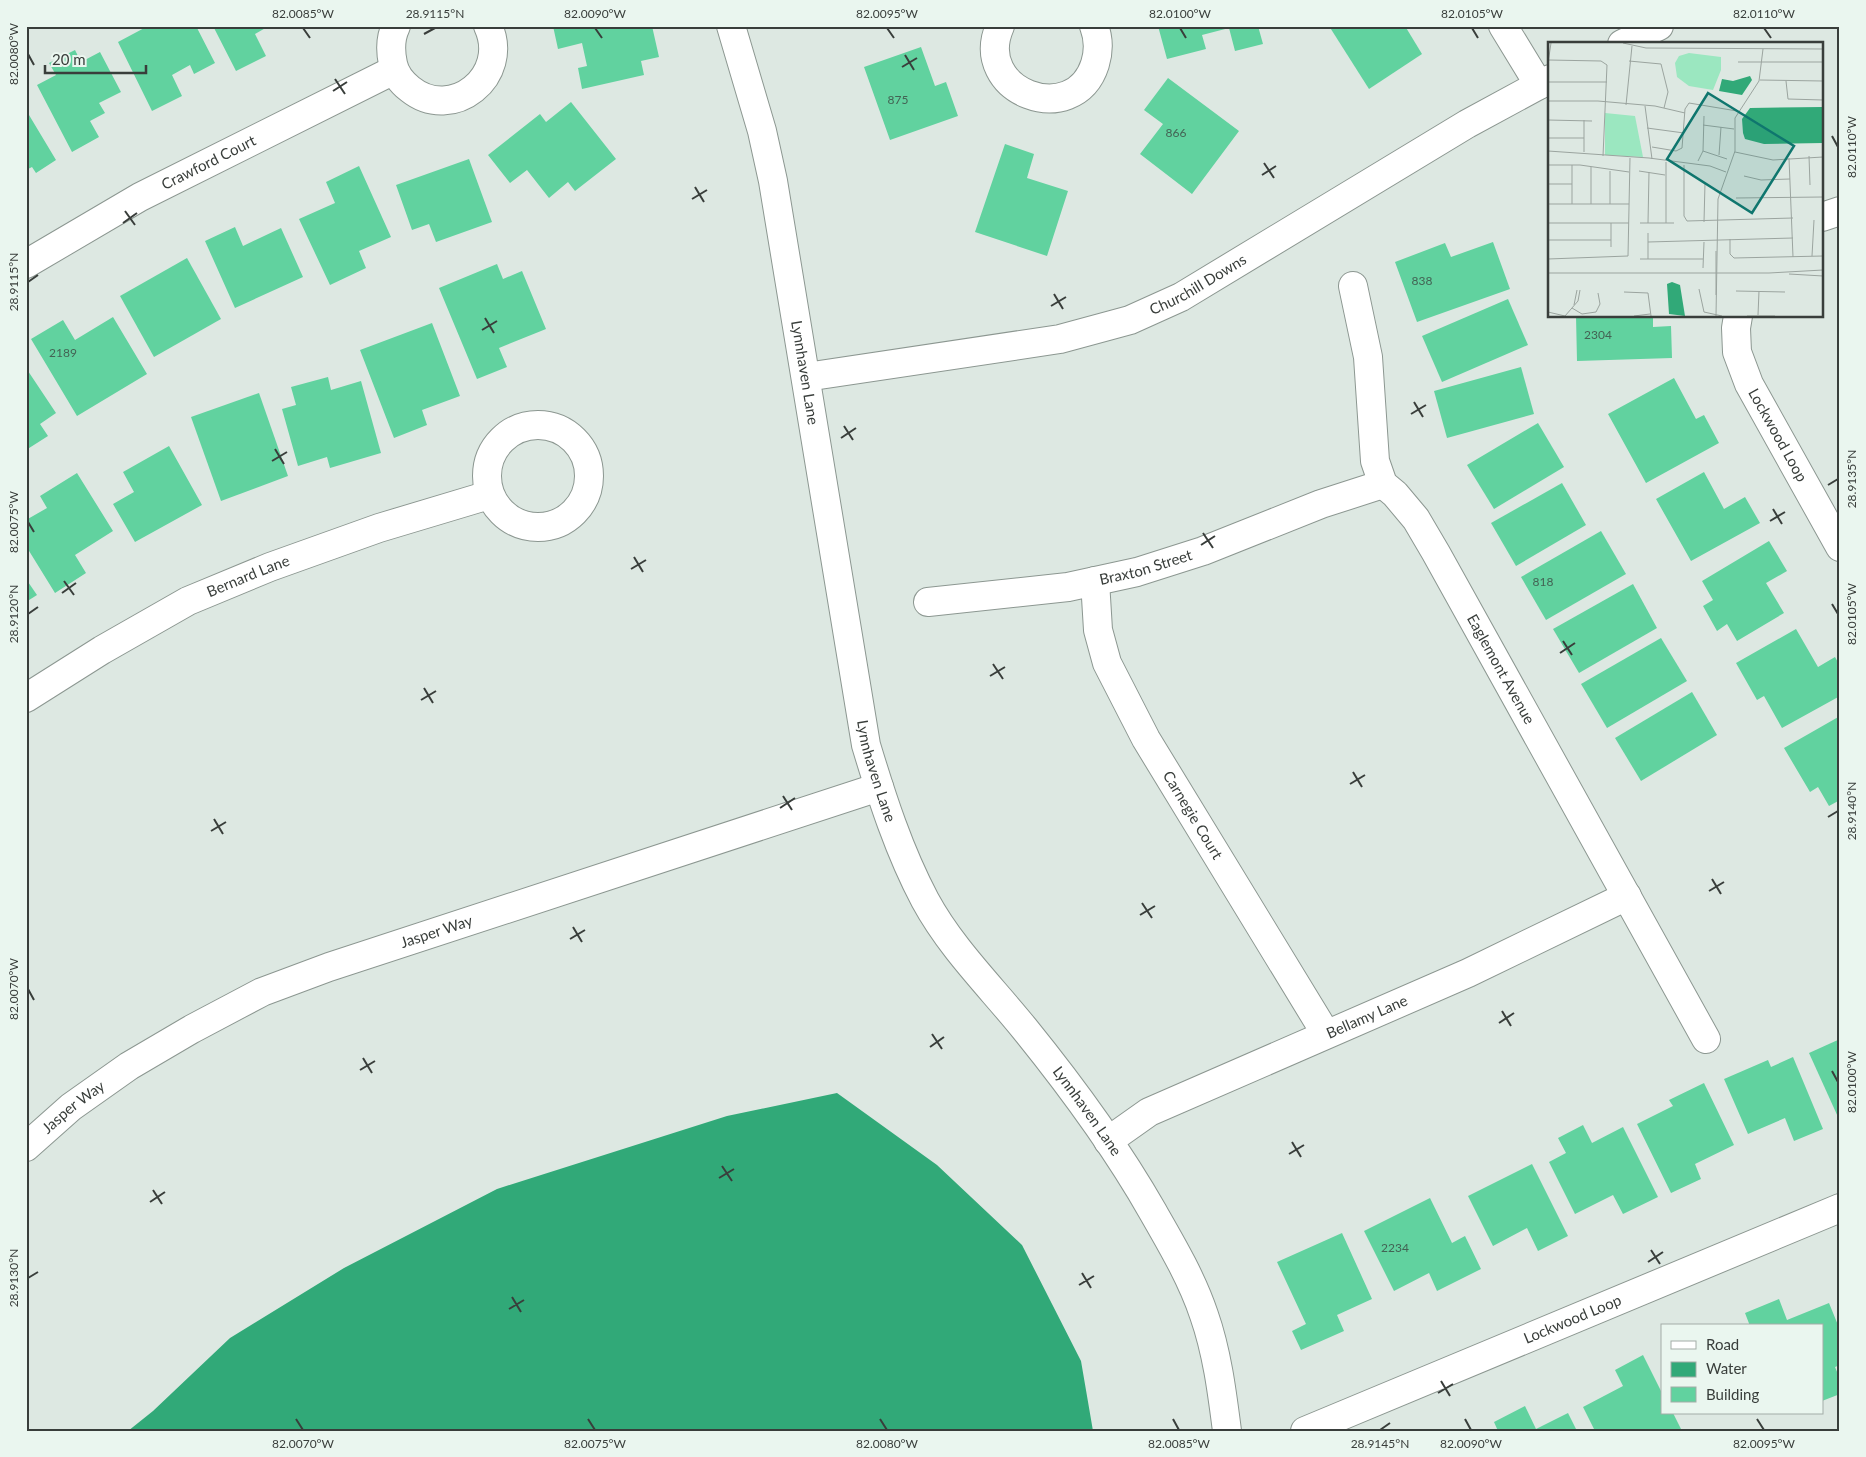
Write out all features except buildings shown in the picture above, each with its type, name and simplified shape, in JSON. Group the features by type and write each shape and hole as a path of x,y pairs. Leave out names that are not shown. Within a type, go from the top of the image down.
{"street":[{"path":"396,26 392,34 390,53 394,70 403,83 416,94 431,100 447,100 463,96 476,87 487,75 493,60 494,43 488,26"},
{"name":"Lynnhaven Lane","path":"731,26 762,131 773,181 866,745 879,787 902,851 926,901 952,941 1071,1086 1133,1178 1174,1248 1204,1315 1221,1382 1227,1431"},
{"path":"1000,26 996,34 995,51 999,67 1007,80 1020,91 1034,97 1050,98 1066,95 1082,86 1092,71 1098,54 1098,36 1094,26"},
{"path":"1503,26 1544,82"},
{"path":"1626,42 1659,26"},
{"name":"Crawford Court","path":"26,264 140,197 394,70"},
{"name":"Churchill Downs","path":"806,377 1060,339 1130,320 1189,293 1467,124 1544,82"},
{"path":"1824,216 1840,210"},
{"name":"Eaglemont Avenue","path":"1353,286 1368,357 1375,461 1383,484 1396,494 1416,519 1706,1039"},
{"name":"Lockwood Loop","path":"1738,318 1737,352 1749,384 1840,547"},
{"name":"Braxton Street","path":"928,602 1068,587 1137,572 1203,552 1321,504 1383,484"},
{"name":"Bernard Lane","path":"26,698 102,650 188,601 270,567 379,528 489,495"},
{"name":"Carnegie Court","path":"1095,581 1098,630 1107,663 1124,697 1146,739 1326,1034"},
{"name":"Jasper Way","path":"26,1146 72,1107 129,1066 192,1029 262,992 329,967 879,787"},
{"name":"Bellamy Lane","path":"1108,1141 1149,1112 1468,973 1627,896"},
{"name":"Lockwood Loop","path":"1304,1431 1840,1208"}],"water":[{"path":"837,1093 937,1165 1022,1245 1081,1361 1093,1431 128,1431 153,1411 230,1338 344,1268 497,1189 727,1116"}]}
